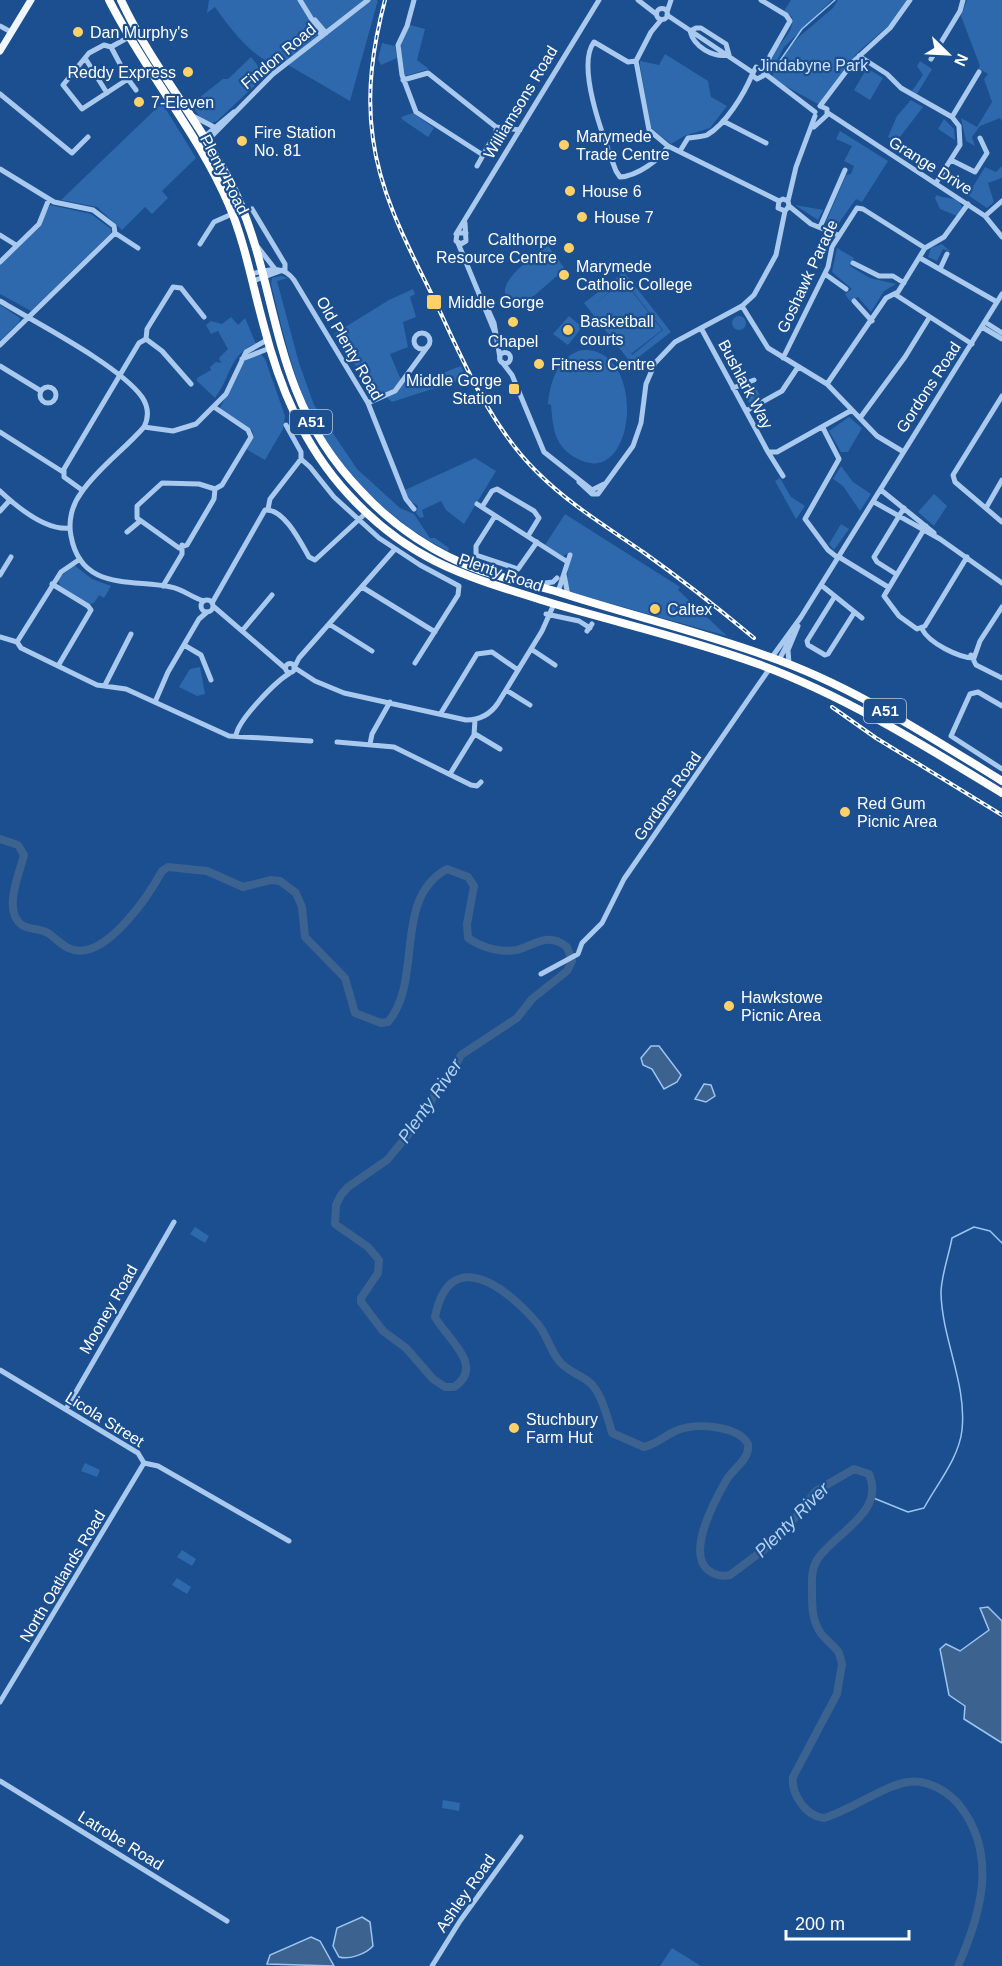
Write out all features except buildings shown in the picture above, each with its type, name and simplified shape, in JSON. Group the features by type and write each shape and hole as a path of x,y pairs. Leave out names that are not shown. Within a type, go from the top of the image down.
{"highway":[{"name":"Plenty Road","path":"109,0 129,37 197,146 232,214 252,278 279,380 299,424 324,465 364,510 406,544 458,573 770,668 864,711 1002,793"},
{"name":"Plenty Road","path":"121,0 236,195 254,241 295,389 310,422 334,461 363,494 411,534 443,554 479,570 789,664 875,705 1002,781"},
{"name":"Findon Road","path":"197,146 205,139"},
{"path":"269,344 275,344 278,330"},
{"path":"551,603 555,592"},
{"name":"Gordons Road","path":"770,668 776,659"}],"main road":[{"path":"0,51 31,0"}],"street":[{"path":"300,0 324,34"},
{"name":"Findon Road","path":"205,139 273,74 368,0"},
{"path":"414,0 407,26 398,45 403,80 416,112 483,155"},
{"name":"Williamsons Road","path":"456,234 599,0"},
{"name":"Grange Drive","path":"638,0 936,183 985,216 1002,237"},
{"path":"670,0 636,61 649,130 668,146 838,235"},
{"path":"680,151 688,138 706,136 723,121 789,26 789,18 761,0"},
{"path":"466,233 456,234 455,239 496,336 509,356 512,375 544,452 579,482 596,492 612,477 636,440 642,419 646,384 655,363 675,342 742,306 760,287 772,264 782,224 783,205 812,129 831,95 859,56 890,28 910,0"},
{"path":"931,59 960,11 963,0"},
{"path":"0,26 11,32"},
{"path":"128,79 82,109 63,85 85,58 104,45 111,47 129,37"},
{"path":"636,61 628,62 594,42 589,49 589,74 597,121 616,171 620,177 628,177 663,156 668,146"},
{"path":"111,47 136,90"},
{"path":"859,56 887,74 901,88 952,117 959,126 961,142 936,183"},
{"path":"85,58 107,93"},
{"path":"952,117 980,72"},
{"path":"403,80 428,73 496,127 520,130"},
{"path":"0,94 72,153 88,137"},
{"name":"Findon Road","path":"205,139 214,126 235,111"},
{"path":"190,114 214,126"},
{"path":"723,121 766,143"},
{"name":"Williamsons Road","path":"477,166 496,132 496,127"},
{"path":"951,160 975,172 987,153 980,138"},
{"path":"0,169 49,199 98,213 114,226 115,233 138,248"},
{"path":"820,227 845,170"},
{"path":"0,262 39,224 49,199"},
{"path":"985,216 1002,201"},
{"path":"827,384 886,298 896,295 925,248 944,237 968,204"},
{"name":"Goshawk Parade","path":"783,358 825,274 838,235 857,208 863,209 925,248"},
{"name":"Old Plenty Road","path":"252,209 284,262 284,271 294,280 368,403 406,498 414,509"},
{"path":"200,244 214,222 232,214"},
{"name":"Williamsons Road","path":"466,242 467,219"},
{"path":"0,345 115,233"},
{"path":"0,235 16,245"},
{"path":"254,241 275,269"},
{"path":"458,243 466,242 464,258"},
{"path":"940,268 947,254"},
{"path":"920,258 997,302"},
{"path":"853,263 879,276 893,276 904,283"},
{"path":"252,278 275,269 284,271"},
{"path":"263,274 284,271"},
{"path":"825,274 846,289"},
{"path":"146,339 147,329 173,286 181,288 204,317"},
{"name":"Gordons Road","path":"776,659 874,502 902,451 1002,294"},
{"path":"479,295 491,315 501,360 512,375"},
{"path":"896,295 972,344"},
{"path":"854,301 872,321"},
{"path":"0,302 120,375 144,400 147,414 145,426 83,489 73,507 70,528 74,548 80,559 96,574 111,581 165,586 194,598 222,615 278,662 333,689 473,720 492,711 531,649 546,621 551,603"},
{"path":"742,306 768,348 827,384 877,435 902,451"},
{"path":"860,418 905,357 929,318"},
{"path":"983,324 1002,333"},
{"path":"983,324 1002,339"},
{"name":"Bushlark Way","path":"701,328 783,476"},
{"path":"368,403 395,391 428,346 429,339 422,333 415,337 416,352 412,366"},
{"path":"63,470 141,341 146,339"},
{"path":"146,339 162,351 191,384"},
{"path":"145,426 159,430 186,429 201,420 228,390 241,360 269,344"},
{"path":"414,345 421,350 428,346"},
{"path":"501,360 502,353 509,356"},
{"path":"0,366 41,391"},
{"path":"746,411 782,391 798,367"},
{"path":"733,388 754,380"},
{"path":"1002,396 953,476 955,482 1002,522"},
{"path":"182,547 139,522 136,515 137,506 162,483 199,484 215,489 222,485 251,434 214,407"},
{"path":"770,452 823,428 852,410"},
{"path":"155,702 184,645 260,514 268,509 270,499 301,459 301,452 286,425"},
{"path":"823,428 839,459 807,513 806,519 828,550 888,588"},
{"path":"0,432 63,470 66,478 83,489"},
{"path":"301,459 357,518 394,549 459,586 458,594 413,664"},
{"path":"986,508 1002,480"},
{"path":"165,586 182,547 214,499 215,489"},
{"path":"528,536 539,518 534,511 497,489 492,491 480,506 566,561"},
{"path":"881,490 924,528"},
{"path":"0,491 10,500 55,528 70,528"},
{"path":"0,510 10,500"},
{"path":"874,502 940,538 1002,584"},
{"path":"896,574 877,562 874,557 904,508"},
{"path":"268,509 285,522 314,560 322,557 364,510"},
{"path":"495,516 476,546 476,555 518,569 537,542"},
{"path":"127,532 139,522"},
{"path":"924,528 884,596 894,610 912,627 922,629 928,638 961,656 972,658 976,665 1002,678"},
{"path":"236,736 238,726 394,549"},
{"path":"555,592 570,555"},
{"path":"0,575 11,557"},
{"path":"922,629 967,557"},
{"path":"18,642 63,569 80,559"},
{"path":"529,585 551,582 563,571"},
{"path":"563,571 568,596"},
{"path":"555,592 557,578"},
{"path":"52,584 91,610 58,666"},
{"path":"821,585 862,618"},
{"path":"362,587 435,632"},
{"path":"242,632 272,595"},
{"path":"835,596 807,641 808,645 825,655 828,654 855,613"},
{"path":"972,658 1002,607"},
{"name":"Plenty Road","path":"548,614 579,621 590,627"},
{"path":"789,664 788,648 800,619"},
{"path":"329,624 373,651"},
{"path":"105,685 131,634"},
{"path":"0,637 18,642 21,648 97,686 105,685 126,689 229,736 311,741"},
{"path":"184,645 201,656 205,672 211,680"},
{"path":"531,649 555,665"},
{"path":"442,714 444,705 477,654 490,652 519,668"},
{"name":"Gordons Road","path":"541,974 578,954 582,943 602,923 624,879 770,668"},
{"path":"506,690 530,705"},
{"path":"1002,706 978,692 970,694 951,736 1002,769"},
{"path":"370,744 372,734 390,702"},
{"path":"450,774 475,733 473,720"},
{"path":"475,733 500,749"},
{"path":"337,742 394,747 475,786 481,782"},
{"name":"Mooney Road","path":"66,1409 174,1222"},
{"name":"Licola Street","path":"0,1370 138,1453 144,1463 158,1466 289,1541"},
{"name":"North Oatlands Road","path":"0,1702 144,1463"},
{"name":"Latrobe Road","path":"0,1782 227,1921"},
{"name":"Ashley Road","path":"432,1966 460,1921 522,1838"}],"green space":[{"path":"209,0 378,0 350,101 283,62 274,63 255,53 236,34 215,7 207,13"},
{"path":"791,0 832,0 784,47 769,76 767,69 769,62 792,24 792,17 784,11"},
{"name":"Jindabyne Park","path":"838,0 907,0 888,26 857,53 831,92 818,104 771,78 788,49 833,8"},
{"path":"967,0 1002,0 1002,122 1000,118 980,126 972,137 975,146 966,141 961,118 977,127 992,102 984,79 988,74 978,68 980,66 961,16"},
{"path":"410,25 425,29 417,60 429,69 405,76 400,45"},
{"path":"382,43 395,46 397,58 381,65 378,59"},
{"path":"665,54 708,81 711,97 727,106 710,128 684,136 671,144 651,128 640,65 640,61 659,65"},
{"path":"251,57 262,71 262,79 217,121 210,124 200,117 191,104 223,79 228,79"},
{"path":"920,61 932,69 917,94 912,91 923,75 917,66"},
{"path":"867,68 883,78 870,100 854,90"},
{"path":"911,100 923,107 896,142 888,137 897,116"},
{"path":"162,103 196,158 162,191 168,198 152,214 145,207 122,230 97,207 61,200"},
{"path":"413,113 434,128 428,137 401,117"},
{"path":"944,119 954,129 955,140 938,129"},
{"path":"840,131 888,161 862,202 856,199 836,227 826,222 846,175 851,174 854,166 844,161 852,146 836,139"},
{"path":"1002,166 1002,178 988,183 994,202 987,208 968,195 985,167 996,172"},
{"path":"937,195 955,199 960,203 962,207 957,216 940,209 935,198"},
{"path":"50,205 91,214 111,229 111,233 31,311 0,294 0,264 38,228"},
{"path":"795,205 823,210 818,220"},
{"path":"942,244 951,252 943,249 937,261 928,257 931,248"},
{"path":"548,246 565,269 535,295 514,307 505,294 505,287 521,267"},
{"path":"837,248 854,258 850,266 870,278 896,284 884,291 871,312 858,297 850,301 845,294 852,289 832,272"},
{"path":"624,272 671,332 631,363 584,303","holes":["624,280 663,330 632,355 593,305"]},
{"path":"281,276 288,278 277,281 299,363 314,405 357,469 400,508 414,514 430,538 435,538 449,548 448,551 424,537 380,504 342,463 326,440 301,391 288,351 271,284 272,278"},
{"path":"624,281 662,330 631,354 593,305"},
{"path":"413,289 415,294 410,297 416,317 403,322 408,347 390,354 401,380 393,390 377,397 334,334 389,300"},
{"path":"0,305 20,318 19,322 0,341"},
{"name":"Basketball courts","path":"569,316 582,327 568,345 553,334"},
{"path":"736,316 742,316 746,323 742,330 736,330 732,326 732,320"},
{"path":"231,317 238,325 245,318 256,344 241,353 215,398 197,381 197,378 211,370 210,367 216,362 221,363 219,358 228,349 218,331 211,334 206,325 211,321 222,324"},
{"path":"582,350 603,355 618,370 625,391 627,415 623,437 613,454 598,463 578,459 564,449 556,436 551,405 548,404 553,379 561,364 574,353"},
{"path":"260,353 265,359 285,416 283,429 265,460 246,449 254,436 252,430 224,413 220,408 246,359"},
{"path":"461,366 466,378 392,402 387,398 406,382 411,385"},
{"path":"754,385 761,397 749,403 739,388"},
{"path":"849,417 862,428 848,452 841,452 829,431"},
{"path":"475,458 496,471 464,524 446,510 441,501 422,510 424,517 420,518 416,513 418,506 409,500 405,490"},
{"path":"841,466 853,482 871,494 860,511 843,486 833,479"},
{"path":"780,478 791,497 805,506 796,519 775,481"},
{"path":"934,494 947,506 934,526 918,512"},
{"path":"565,514 680,587 678,590 727,636 569,592 567,581 569,553 563,556 545,545"},
{"path":"841,524 849,529 834,550 829,544"},
{"path":"74,565 92,579 111,586 104,598 99,595 94,603 90,604 60,586 58,579"},
{"path":"200,667 205,694 197,696 179,687 190,669"},
{"path":"195,1227 209,1236 205,1243 190,1234"},
{"path":"85,1463 100,1470 97,1477 81,1471"},
{"path":"182,1550 196,1559 192,1566 177,1557"},
{"path":"177,1578 191,1587 187,1594 172,1585"},
{"path":"443,1800 460,1803 459,1811 442,1808"},
{"path":"672,1948 701,1966 660,1966"}],"shaded area":[{"path":"651,1046 659,1046 681,1075 677,1082 664,1089 652,1069 643,1065 641,1058"},
{"path":"704,1084 711,1085 715,1096 706,1102 695,1099"},
{"path":"988,1607 1002,1621 1002,1743 964,1719 965,1706 949,1695 940,1649 946,1644 960,1651 989,1630 980,1608"},
{"path":"362,1917 370,1922 373,1946 357,1956 339,1957 333,1946 337,1928"},
{"path":"311,1937 320,1941 334,1966 267,1964 270,1955"}],"waterway":[{"path":"777,65 802,29 835,0"},
{"name":"Plenty River","path":"0,839 18,845 24,855 14,891 13,911 16,919 25,927 45,931 63,945 74,950 87,950 113,935 137,909 162,871 168,867 207,871 243,887 271,880 280,881 296,893 302,907 305,937 345,978 355,1013 381,1023 388,1022 399,1004 405,984 414,919 420,900 430,882 447,869 468,877 474,886 467,924 468,938 480,945 502,951 516,950 545,940 556,941 567,947 572,961 567,971 532,999 517,1018 461,1055 451,1074 438,1088 423,1117 387,1160 348,1187 341,1195 336,1205 335,1224 368,1247 379,1260 378,1273 361,1298 361,1302 383,1331 406,1348 433,1379 445,1387 454,1387 463,1379 466,1370 465,1361 435,1317 442,1295 453,1282 466,1277 480,1279 495,1286 524,1309 540,1327 560,1362 593,1385 604,1405 612,1433 644,1447 678,1430 705,1426 726,1429 743,1438 748,1444 747,1454 722,1488 710,1511 701,1538 702,1562 708,1570 716,1574 730,1575 778,1539 816,1491 854,1469 869,1474 872,1488 870,1500 864,1511 856,1522 825,1550 817,1560 812,1576 812,1608 817,1627 824,1638 835,1647 842,1664 837,1694 793,1777 794,1790 805,1808 824,1818 888,1788 908,1782 923,1783 944,1791 960,1806 972,1825 979,1844 982,1885 973,1926 958,1966"},
{"path":"871,1497 908,1512 924,1508 952,1461 960,1440 963,1413 958,1379 942,1310 941,1286 952,1238 974,1227 990,1231 1002,1243"}],"railway":[{"path":"385,0 374,52 370,104 377,161 390,203 407,243 457,348 492,414 521,455 562,495 685,583 754,638"},
{"path":"832,707 876,738 1002,815"}],"place":[{"name":"Dan Murphy's","path":"78,32"},
{"name":"Reddy Express","path":"188,72"},
{"name":"7-Eleven","path":"139,102"},
{"name":"Fire Station No. 81","path":"242,141"},
{"name":"Marymede Trade Centre","path":"564,145"},
{"name":"House 6","path":"570,191"},
{"name":"House 7","path":"582,217"},
{"name":"Calthorpe Resource Centre","path":"569,248"},
{"name":"Marymede Catholic College","path":"564,275"},
{"name":"Middle Gorge","path":"434,302"},
{"name":"Chapel","path":"513,322"},
{"name":"Basketball courts","path":"568,330"},
{"name":"Fitness Centre","path":"539,364"},
{"name":"Middle Gorge Station","path":"514,389"},
{"name":"Caltex","path":"655,609"},
{"name":"Red Gum Picnic Area","path":"845,812"},
{"name":"Hawkstowe Picnic Area","path":"729,1006"},
{"name":"Stuchbury Farm Hut","path":"514,1428"}]}
